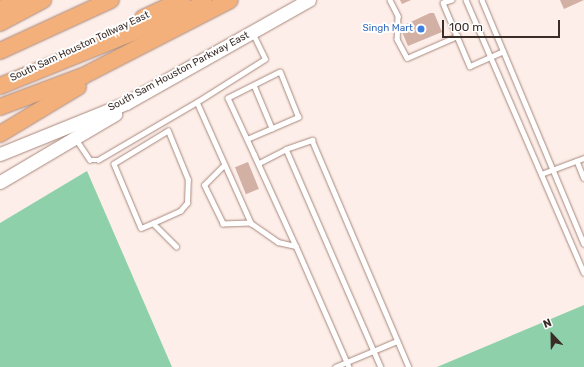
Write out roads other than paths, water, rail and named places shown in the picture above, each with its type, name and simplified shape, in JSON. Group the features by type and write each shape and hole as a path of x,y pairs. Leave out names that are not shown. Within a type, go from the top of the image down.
{"highway":[{"path":"0,9 30,0"},
{"path":"0,24 43,0"},
{"path":"0,50 90,0"},
{"path":"0,50 111,0"},
{"name":"South Sam Houston Tollway East","path":"0,86 182,0"},
{"path":"0,86 214,0"},
{"path":"0,134 155,41 230,0"},
{"path":"0,107 83,76 155,41"}],"main road":[{"name":"South Sam Houston Parkway East","path":"0,154 126,103 309,0"},
{"path":"0,182 114,115 126,103"}],"lane":[{"path":"390,0 398,16 397,39 407,58 457,36"},
{"path":"452,0 443,2 470,66 504,51"},
{"path":"466,0 584,273"},
{"path":"482,0 584,244"},
{"path":"75,138 90,160 98,160 197,102 265,59 252,33"},
{"path":"247,139 298,117 280,72 228,98 296,246 349,367"},
{"path":"254,85 272,128"},
{"path":"197,102 224,166 251,223 278,242 296,246"},
{"path":"168,131 188,180 187,203 180,211 153,223 141,228 114,164 168,131"},
{"path":"259,164 286,149 312,140 409,367"},
{"path":"286,149 375,350 381,367"},
{"path":"541,174 584,158"},
{"path":"576,161 584,178"},
{"path":"224,166 204,185 223,224 251,223"},
{"path":"153,223 176,246"},
{"path":"335,367 397,341"}],"place":[{"name":"Singh Mart","path":"421,29"}]}
